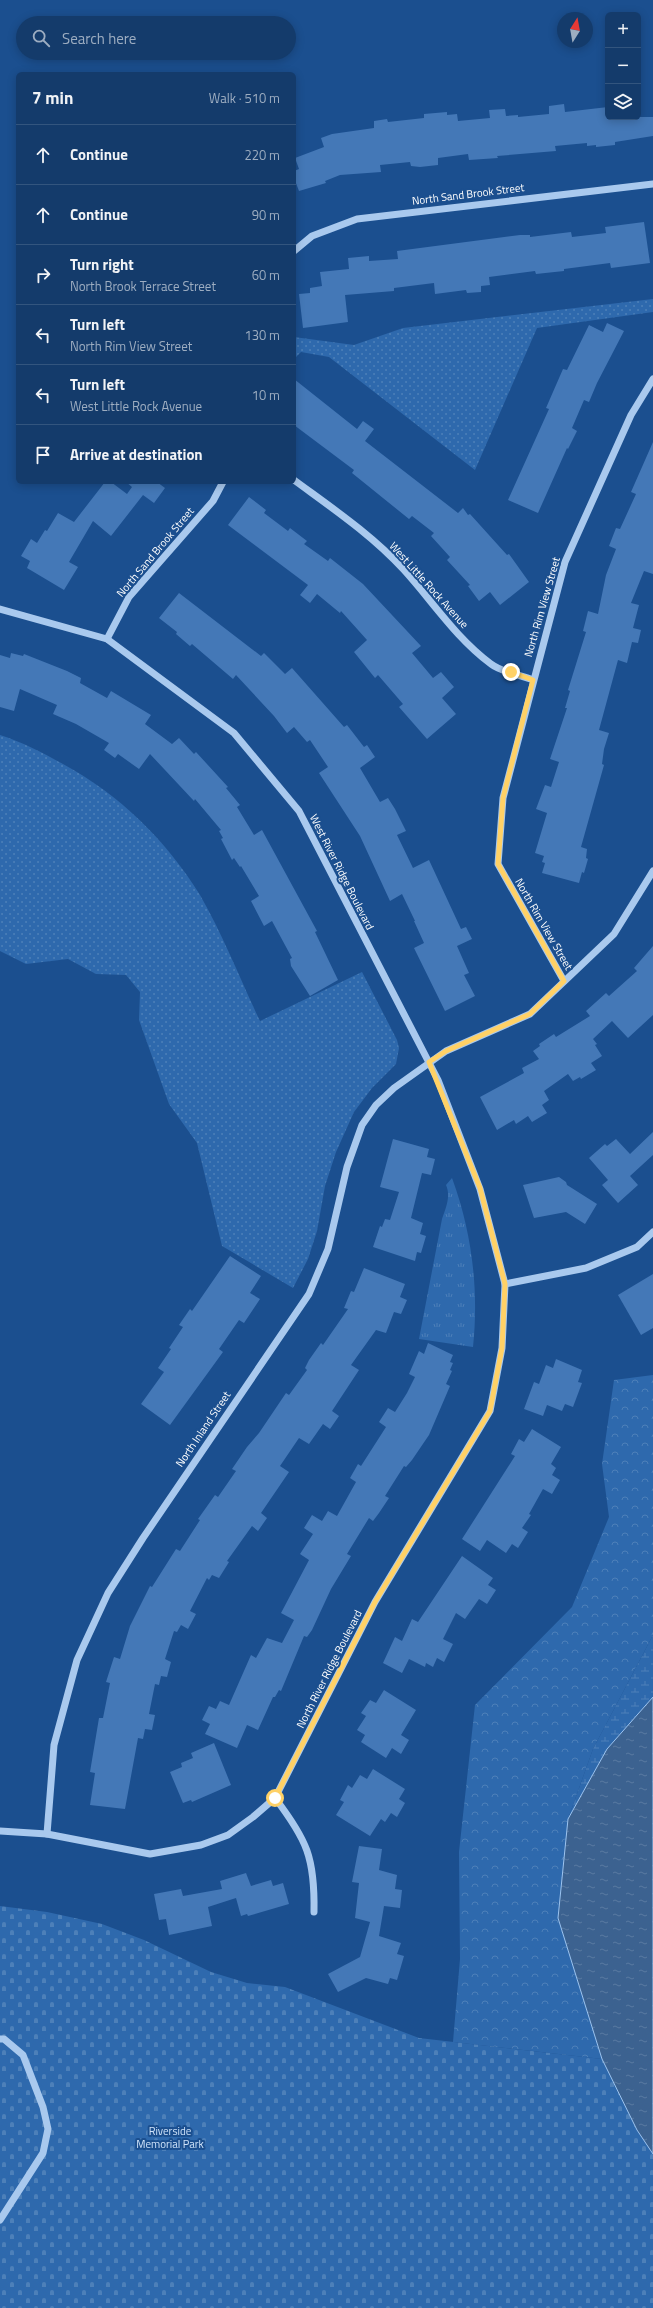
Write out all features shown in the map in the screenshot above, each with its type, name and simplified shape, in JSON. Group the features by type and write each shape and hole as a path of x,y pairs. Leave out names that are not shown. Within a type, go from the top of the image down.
{"street":[{"name":"North Sand Brook Street","path":"296,249 312,236 357,219 653,184"},
{"name":"North Rim View Street","path":"564,981 498,864 503,798 565,562 631,415 653,379"},
{"name":"West Little Rock Avenue","path":"296,482 384,550 404,570 451,626 492,665 533,680"},
{"name":"North Sand Brook Street","path":"107,639 129,597 213,501 222,484"},
{"name":"West River Ridge Boulevard","path":"0,609 107,639 234,733 299,811 429,1062 480,1188 505,1284"},
{"name":"North Inland Street","path":"47,1834 54,1745 77,1660 108,1594 147,1532 309,1294 328,1249 347,1166 362,1125 376,1105 394,1088 429,1062 446,1051 530,1014 614,934 653,871"},
{"path":"505,1284 586,1268 637,1247 653,1232"},
{"name":"North River Ridge Boulevard","path":"0,1831 47,1834 85,1840 124,1850 157,1853 201,1845 228,1835 253,1817 275,1798 375,1602 490,1411 502,1348 505,1284"},
{"path":"275,1798 298,1827 312,1862 315,1888 314,1912"},
{"path":"0,2039 4,2039 22,2055 43,2106 48,2129 43,2153 0,2220"}],"green space":[{"path":"653,299 653,312 537,328 475,470 329,357 301,352 296,357 296,337 354,345 403,328"},
{"path":"0,735 40,752 84,776 104,790 140,820 157,838 187,875 200,895 224,941 260,1021 362,972 397,1040 399,1048 396,1064 372,1088 354,1112 336,1152 325,1186 317,1231 308,1259 293,1288 222,1246 197,1143 169,1104 139,1020 140,992 126,975 96,974 68,959 26,964 0,951"},
{"path":"452,1178 465,1219 472,1261 475,1304 473,1347 419,1339 442,1219 447,1202 448,1193 446,1185"},
{"path":"653,1375 653,1635 593,1749 568,1819 558,1918 602,2059 453,2042 460,1959 459,1852 475,1705 572,1607 609,1517 602,1464 614,1380"},
{"path":"653,1635 653,1697 607,1749 568,1819 593,1749"},
{"name":"Riverside Memorial Park","path":"0,1906 47,1912 102,1924 144,1940 211,1972 247,1983 285,1987 419,2038 602,2059 637,2130 653,2154 653,2308 0,2308"}],"water":[{"path":"653,1697 653,2154 637,2130 602,2059 558,1918 568,1819 607,1749"}],"building":[{"path":"564,104 565,112 605,107 605,120 641,120 641,117 653,117 653,136 615,142 615,145 596,147 596,145 587,146 587,143 555,146 556,151 497,156 498,158 469,160 468,154 438,158 438,165 420,167 411,166 410,162 380,165 381,172 340,175 325,181 326,183 299,191 296,183 296,170 299,169 296,158 324,147 321,138 332,134 374,128 374,121 387,119 388,122 424,118 424,114 447,112 447,115 457,114 458,121 490,118 489,110 505,109 506,116 518,115 518,117 549,114 549,106"},
{"path":"644,222 650,263 611,268 610,263 564,269 564,271 536,274 535,271 489,277 490,285 481,286 481,292 467,293 466,290 435,294 434,283 394,288 394,291 345,295 348,322 303,328 299,294 310,293 310,288 322,286 320,272 349,269 348,258 369,256 369,261 398,259 397,251 520,235 530,235 530,237 571,232 572,237 606,233 605,227"},
{"path":"607,323 624,331 597,383 589,402 584,400 572,428 577,431 568,449 567,448 538,513 508,500 549,409 546,408 563,369 567,370 589,325 603,332"},
{"path":"296,381 357,429 363,421 374,429 365,441 458,513 463,508 468,515 470,514 507,555 509,554 529,582 500,605 490,592 479,601 468,586 470,585 447,560 450,557 431,536 434,533 412,516 409,519 352,473 354,470 296,426"},
{"path":"653,442 653,574 644,571 631,603 639,605 633,628 641,630 638,643 632,642 627,663 618,660 599,730 609,733 604,749 602,764 604,765 581,847 587,849 586,858 588,859 579,883 542,873 545,863 542,862 544,856 535,853 547,813 536,809 545,785 551,787 559,762 550,759 567,708 565,708 570,691 568,690 586,632 583,631 588,611 598,614 606,575 616,549 609,546 616,528 620,529 636,494 631,492"},
{"path":"103,484 114,484 127,494 132,487 128,484 160,484 165,488 154,503 143,495 111,536 93,521 69,562 78,567 64,590 27,568 30,561 21,556 31,539 37,543 45,530 47,531 58,513 74,522"},
{"path":"249,497 266,510 264,513 288,531 290,528 307,541 304,544 328,561 330,558 363,584 421,646 412,653 433,678 441,672 454,687 442,698 456,714 427,739 399,707 403,704 378,675 375,678 354,652 367,640 341,611 340,613 317,594 310,603 300,595 308,585 228,525"},
{"path":"179,593 261,656 264,653 285,674 292,668 344,727 347,725 364,747 367,745 375,757 360,768 380,802 388,798 395,809 406,831 397,835 413,868 429,860 461,929 466,927 472,939 457,946 469,973 464,975 475,996 445,1011 414,948 424,943 415,921 402,894 390,901 360,836 319,773 328,767 310,740 307,742 294,727 287,733 274,716 236,675 233,679 192,644 190,646 176,634 177,632 159,618"},
{"path":"11,653 23,656 24,654 67,671 81,678 80,683 107,698 111,691 151,715 145,724 172,744 179,738 194,754 196,752 228,787 226,788 240,805 237,807 254,835 262,830 317,931 315,932 338,980 310,996 291,966 290,959 292,958 272,921 264,926 251,901 259,896 241,866 240,867 234,858 232,860 221,839 223,838 219,831 221,830 195,799 194,801 150,754 139,769 118,754 115,758 104,750 109,743 76,724 53,714 57,705 20,689 14,711 0,707 0,655 10,658"},
{"path":"653,946 653,1015 628,1038 612,1021 593,1039 602,1056 591,1063 596,1070 581,1079 580,1077 573,1081 568,1074 544,1091 549,1100 542,1105 547,1113 532,1122 528,1116 516,1124 514,1120 497,1130 480,1097 524,1073 522,1068 539,1059 533,1051 540,1046 539,1044 554,1034 556,1037 590,1016 586,1011 606,993 609,996 637,971 634,968"},
{"path":"653,1132 653,1155 630,1176 638,1185 618,1203 602,1185 608,1180 589,1158 605,1144 607,1146 616,1139 630,1154"},
{"path":"393,1139 429,1149 427,1157 435,1159 431,1175 422,1173 411,1218 423,1223 420,1234 426,1236 421,1253 417,1252 415,1261 373,1247 380,1226 382,1227 385,1219 390,1220 399,1192 380,1187"},
{"path":"559,1177 566,1182 567,1185 597,1204 585,1224 566,1212 534,1218 523,1185"},
{"path":"230,1256 261,1276 250,1293 260,1299 244,1323 239,1320 219,1349 223,1352 170,1425 141,1404 164,1372 158,1368 171,1349 169,1348 183,1327 179,1325 190,1309 192,1311"},
{"path":"364,1268 405,1284 400,1297 407,1300 401,1314 394,1312 386,1333 376,1330 351,1365 359,1370 332,1411 339,1416 330,1429 323,1424 309,1444 299,1438 280,1466 289,1472 261,1513 267,1518 258,1531 252,1526 227,1561 229,1562 219,1578 212,1575 209,1580 207,1578 190,1611 196,1614 188,1629 181,1625 177,1632 174,1631 165,1659 171,1662 167,1677 161,1676 159,1685 155,1684 149,1714 155,1715 152,1730 145,1729 143,1739 138,1738 125,1809 90,1805 95,1773 90,1772 99,1718 103,1718 110,1683 106,1682 114,1657 120,1659 130,1626 150,1586 152,1587 176,1549 180,1551 200,1520 198,1519 215,1495 218,1497 236,1471 232,1469 247,1447 259,1433 286,1393 289,1395 307,1370 305,1368 309,1360 321,1343 323,1345 348,1309 344,1308 351,1291 354,1292"},
{"path":"653,1274 653,1328 641,1335 618,1295"},
{"path":"428,1343 453,1355 450,1362 453,1363 450,1370 452,1371 446,1384 450,1386 429,1435 412,1460 406,1467 404,1466 385,1496 389,1498 379,1513 373,1521 369,1518 347,1554 351,1556 331,1589 312,1630 307,1637 304,1636 281,1691 279,1690 275,1697 273,1697 258,1730 247,1725 237,1748 205,1734 210,1724 202,1720 209,1706 216,1709 220,1701 229,1705 251,1655 256,1658 267,1638 282,1643 294,1620 281,1613 309,1560 300,1554 313,1534 304,1528 312,1515 322,1521 328,1511 337,1516 356,1482 350,1478 358,1464 361,1466 386,1427 379,1422 388,1408 395,1412 407,1393 415,1377 409,1374 419,1351 424,1354"},
{"path":"556,1359 582,1370 578,1382 582,1383 573,1407 565,1404 562,1411 547,1405 543,1416 524,1409 534,1382 539,1384 546,1365 553,1368"},
{"path":"532,1429 561,1447 551,1464 556,1468 552,1475 560,1480 552,1494 543,1489 529,1514 531,1515 522,1528 528,1532 518,1548 512,1544 506,1553 487,1540 480,1551 462,1539 515,1456 511,1454 519,1439 524,1442"},
{"path":"462,1556 493,1578 488,1585 496,1590 487,1604 479,1599 465,1619 456,1613 443,1639 453,1644 444,1662 437,1658 433,1667 426,1663 425,1667 409,1659 402,1673 383,1663 395,1637 402,1641 412,1619 418,1622"},
{"path":"384,1690 416,1710 401,1735 409,1740 401,1754 392,1748 386,1758 361,1742 365,1735 357,1730 366,1716 361,1713 370,1700 376,1703"},
{"path":"214,1743 231,1785 192,1802 191,1800 183,1803 170,1772 182,1767 181,1763 193,1758 191,1753"},
{"path":"373,1769 405,1789 399,1799 405,1803 397,1817 391,1813 385,1822 381,1819 370,1836 336,1815 344,1802 340,1800 348,1785 352,1788 360,1775 367,1779"},
{"path":"359,1846 382,1849 379,1870 397,1875 395,1889 402,1890 400,1908 384,1906 379,1936 401,1943 397,1954 404,1956 397,1980 390,1978 388,1984 366,1978 338,1992 328,1974 360,1957 370,1922 355,1918 359,1883 352,1882"},
{"path":"246,1873 251,1886 271,1880 273,1886 283,1883 289,1904 248,1916 247,1914 241,1916 236,1898 208,1907 212,1926 169,1935 166,1919 159,1920 154,1894 181,1889 183,1896 222,1889 220,1881"}],"route":[{"path":"275,1798 375,1602 490,1411 502,1348 505,1284 480,1188 438,1080 429,1062 446,1051 530,1014 564,981 498,864 503,798 533,680 511,672"}]}
